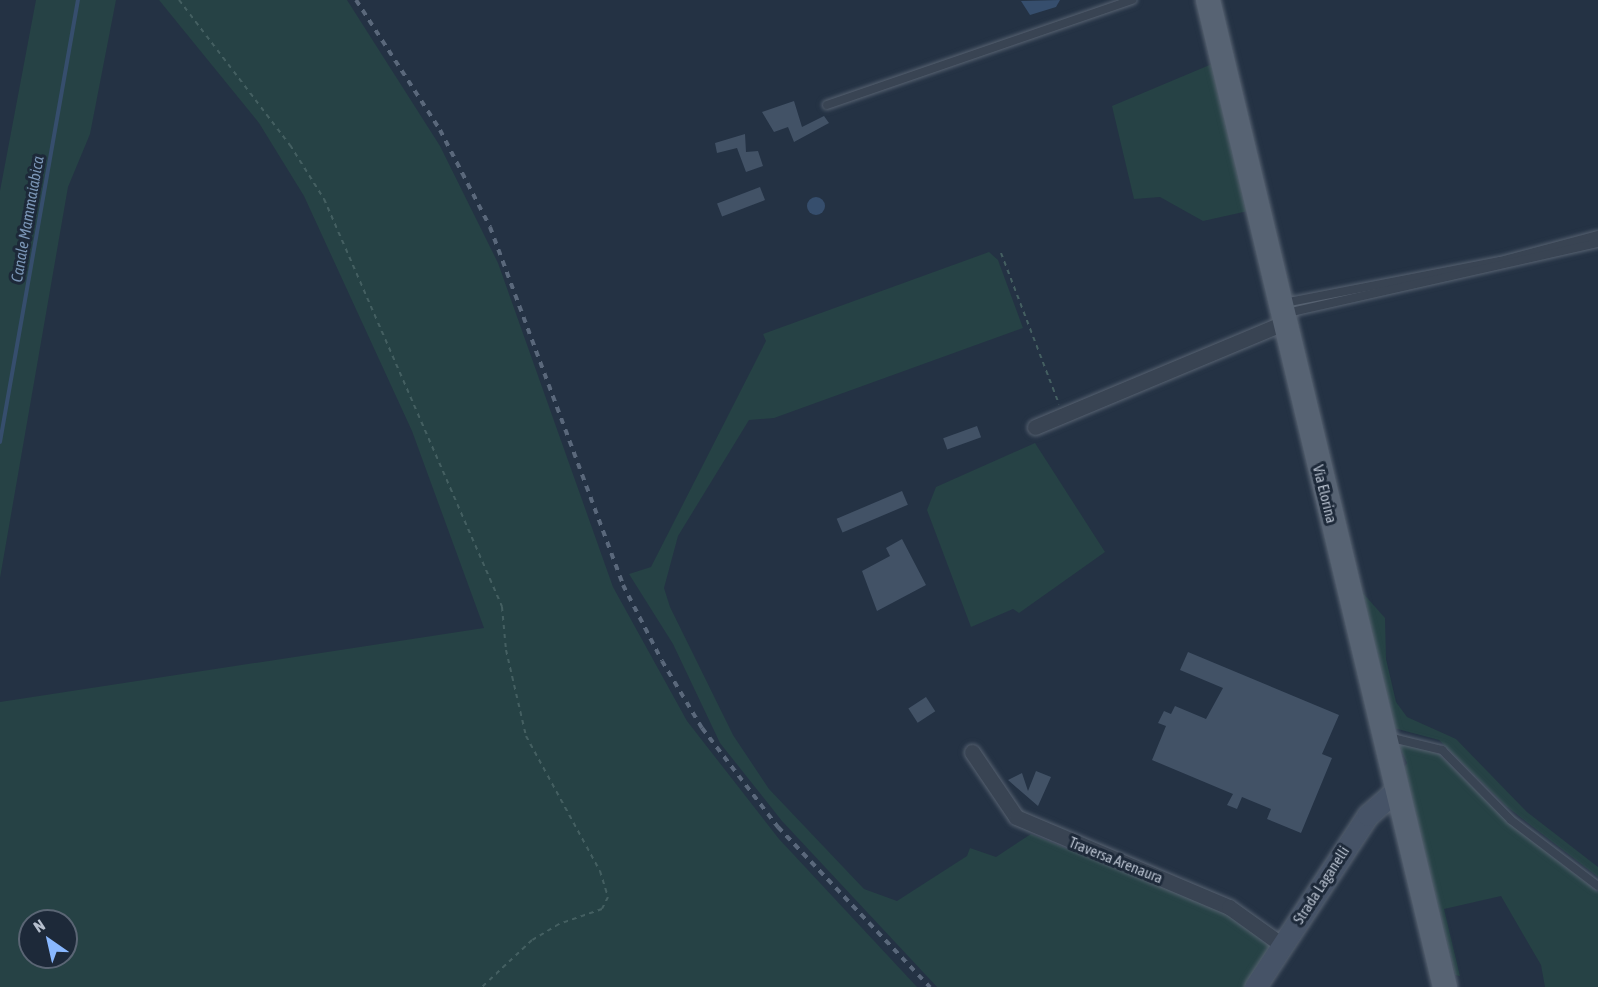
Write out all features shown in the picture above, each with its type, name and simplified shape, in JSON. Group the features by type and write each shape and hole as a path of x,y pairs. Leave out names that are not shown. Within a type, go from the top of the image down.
{"main road":[{"name":"Via Elorina","path":"1208,0 1396,791 1445,987"}],"street":[{"path":"1035,427 1063,412 1282,313"},
{"name":"Traversa Arenaura","path":"972,752 1016,817 1229,907 1282,945"},
{"name":"Strada Laganelli","path":"1255,987 1368,815 1396,791"}],"lane":[{"path":"827,105 1132,0"},
{"path":"1282,313 1598,236"},
{"path":"1282,313 1598,243"},
{"path":"1384,736 1442,750 1511,820 1598,886"}],"path":[{"path":"179,0 290,145 324,199 502,607 508,662 526,736 600,871 608,897 602,909 559,924 532,940 482,987"},
{"path":"1001,253 1063,412"}],"green space":[{"path":"36,0 116,0 90,134 68,187 0,578 0,191"},
{"path":"159,0 347,0 440,146 498,263 613,587 687,721 779,839 917,987 0,987 0,702 484,628 412,431 304,196 259,123"},
{"path":"1212,64 1248,211 1203,221 1160,197 1134,199 1112,106"},
{"path":"989,252 998,260 1023,328 774,418 749,420 678,536 664,588 670,607 733,735 769,789 864,889 897,901 967,856 970,848 996,857 1031,834 1230,915 1272,948 1246,987 937,987 782,821 720,743 673,644 629,574 651,567 766,341 763,334"},
{"path":"1035,443 1105,552 1019,613 1013,609 971,627 927,510 936,487"},
{"path":"1361,591 1385,618 1386,659 1396,702 1407,717 1456,739 1527,812 1598,867 1598,877 1506,806 1439,740 1394,728"},
{"path":"1408,744 1439,754 1509,823 1598,892 1598,987 1545,987 1541,965 1501,896 1444,909 1460,976 1455,975 1404,768 1407,763 1399,746"}],"water":[{"path":"1060,0 1056,7 1030,15 1021,1"},
{"path":"812,197 820,197 825,202 823,213 812,215 807,210 807,202"}],"building":[{"path":"794,101 802,127 824,116 829,123 794,142 788,127 774,132 762,112"},
{"path":"745,134 746,152 758,151 763,166 746,172 737,148 717,153 715,143"},
{"path":"760,187 765,200 722,217 717,203"},
{"path":"977,426 981,437 947,450 943,438"},
{"path":"902,491 908,505 843,533 837,519"},
{"path":"902,539 926,585 877,611 862,571 890,556 886,548"},
{"path":"1188,652 1339,715 1322,754 1332,758 1301,833 1267,819 1271,809 1242,797 1237,809 1227,805 1233,794 1152,760 1166,726 1158,723 1164,711 1171,714 1175,706 1206,719 1223,688 1180,670"},
{"path":"926,697 935,711 918,723 908,708"},
{"path":"1036,771 1051,777 1038,806 1008,780 1022,773 1028,791"}],"waterway":[{"name":"Canale Mammaiabica","path":"0,442 78,0"}],"railway":[{"path":"356,0 440,130 490,227 623,585 662,661 702,728 778,827 930,987"}]}
